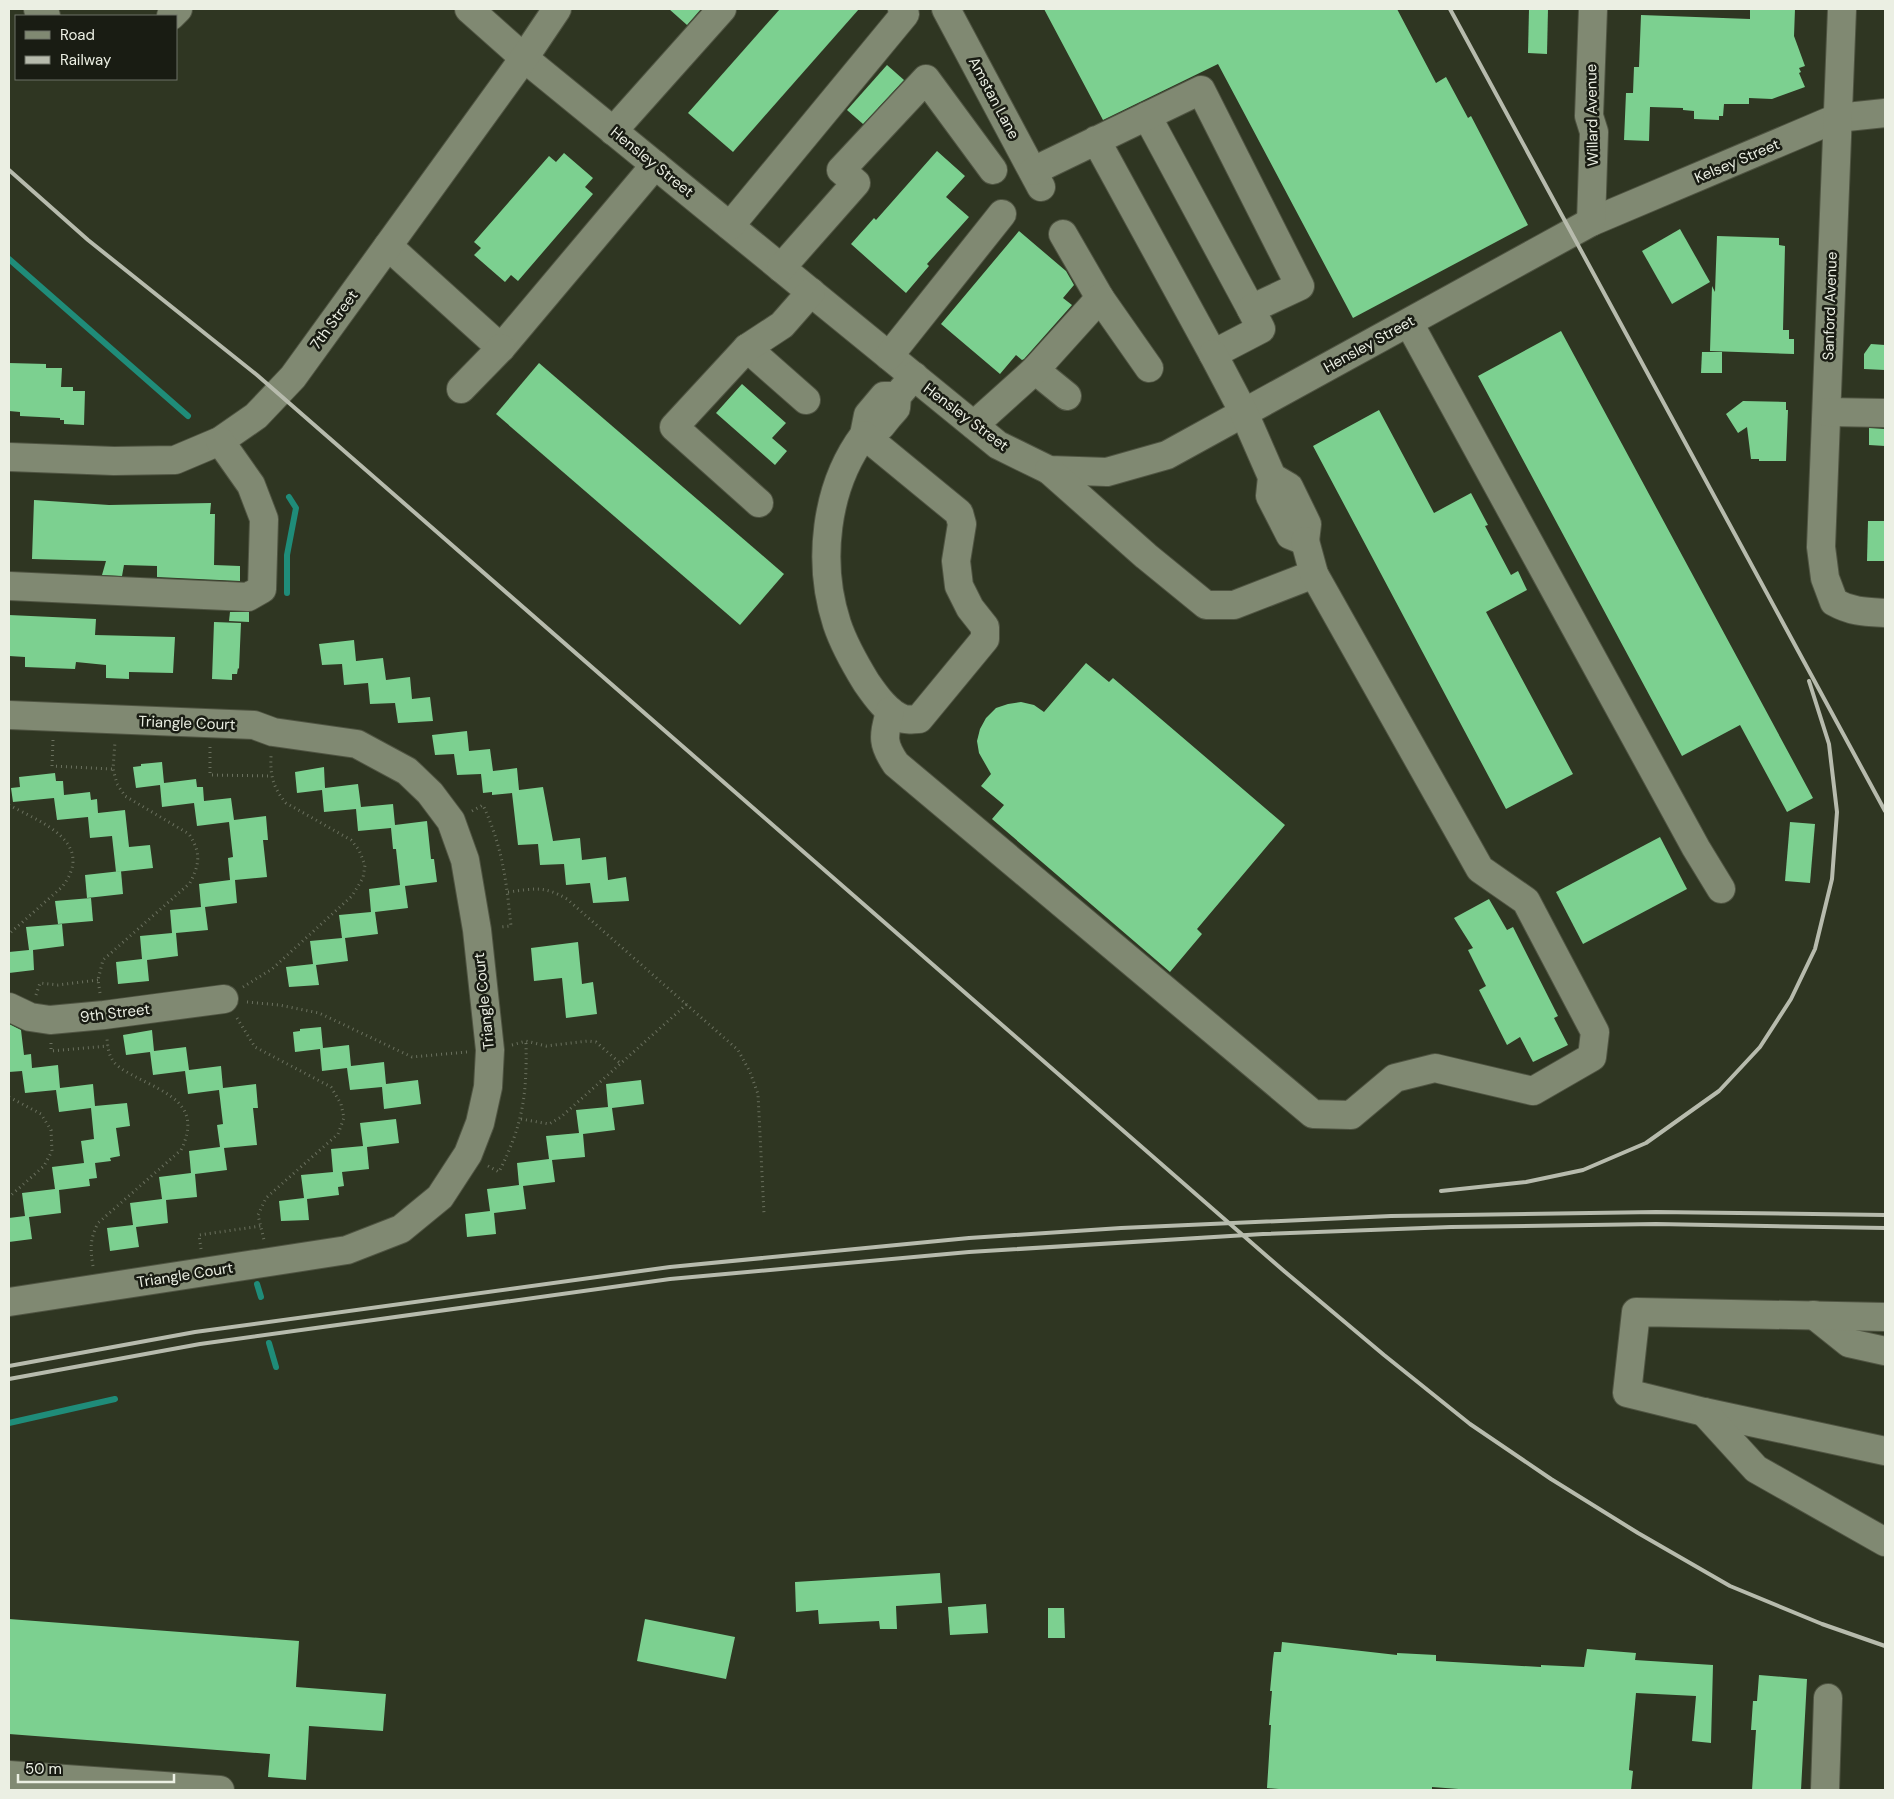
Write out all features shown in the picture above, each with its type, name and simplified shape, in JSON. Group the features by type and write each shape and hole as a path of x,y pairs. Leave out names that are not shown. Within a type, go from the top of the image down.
{"street":[{"name":"Hensley Street","path":"469,9 524,58 889,356 905,386 974,424 998,445 1049,470 1107,472 1166,455 1591,222"},
{"name":"7th Street","path":"9,457 114,461 175,460 220,441 256,416 292,377 524,58 557,9"},
{"path":"613,130 722,9"},
{"path":"730,226 905,14 902,9"},
{"name":"Amstan Lane","path":"946,9 1037,179 1096,140"},
{"name":"Willard Avenue","path":"1591,222 1594,132 1589,116 1593,9"},
{"name":"Sanford Avenue","path":"1842,9 1822,547 1825,578 1834,602 1847,609 1885,613"},
{"path":"781,268 856,183 841,170 926,79 993,170"},
{"path":"890,711 885,732 886,749 896,764 1313,1114 1351,1116 1394,1078 1435,1068 1533,1091 1592,1057 1595,1032 1526,901 1480,869 1314,574 1304,541 1290,535 1270,496 1272,478 1244,413 1096,140 1201,90 1300,286 1251,309"},
{"name":"Kelsey Street","path":"1591,222 1837,118 1885,113"},
{"path":"1147,116 1261,330 1213,354"},
{"path":"461,389 501,348 655,165"},
{"path":"889,356 1002,214"},
{"path":"1063,234 1100,298 1149,368"},
{"path":"388,246 501,348"},
{"path":"759,503 674,427 747,348 782,325 811,292"},
{"path":"974,424 1036,370 1100,298"},
{"path":"1409,323 1720,889"},
{"path":"747,348 806,400"},
{"path":"1036,370 1067,396"},
{"path":"864,435 959,513 962,524 956,560 959,586 970,608 985,627 985,639 919,719 905,720 890,711 872,690 852,659 837,625 828,590 826,557 829,527 836,493 845,467 864,435 868,414 884,396 905,386"},
{"path":"1827,412 1885,413"},
{"path":"9,586 248,597 262,589 264,519 251,485 220,441"},
{"path":"1049,470 1206,606 1234,605 1314,574"},
{"name":"Triangle Court","path":"9,715 254,725 273,732 357,744 407,771 430,793 451,821 466,860 477,930 490,1050 488,1087 480,1124 468,1154 440,1197 401,1229 347,1250 9,1302"},
{"name":"9th Street","path":"19,1012 50,1020 224,999"},
{"path":"1885,1317 1636,1312 1627,1393 1704,1412 1885,1451"},
{"path":"1814,1316 1850,1343 1885,1351"},
{"path":"1704,1412 1756,1469 1885,1542"},
{"path":"1826,1790 1828,1698"},
{"path":"9,1775 220,1790"}],"path":[{"path":"54,718 52,766 113,769"},
{"path":"211,724 210,775 271,776"},
{"path":"224,999 272,969 352,896 363,878 364,865 360,850 351,840 286,803 280,796 271,776 273,732"},
{"path":"9,805 56,830 65,838 72,854 73,866 69,878 62,887 9,934"},
{"path":"451,821 483,805 500,848 508,892 511,926 477,930"},
{"path":"508,892 538,888 553,891 567,899 738,1050 750,1072 758,1094 764,1214"},
{"path":"19,1012 40,983 58,985 98,980"},
{"path":"224,999 279,1005 320,1013 412,1057 490,1050 526,1042 546,1046 588,1041 596,1042 620,1063"},
{"path":"224,999 255,1046 331,1087 341,1104 344,1118 338,1134 266,1198 258,1214 268,1263"},
{"path":"521,1119 549,1124 561,1117 687,1004"},
{"path":"468,1154 499,1172 513,1145 521,1119 526,1088 526,1042"},
{"path":"9,1097 41,1114 51,1130 52,1150 44,1166 9,1197"},
{"path":"205,1272 199,1235 261,1226"}],"building":[{"path":"669,9 701,9 687,25"},
{"path":"780,9 859,9 733,152 688,113"},
{"path":"1044,9 1397,9 1436,83 1446,77 1468,118 1471,116 1528,225 1353,318 1218,64 1103,120"},
{"path":"1529,9 1548,9 1547,54 1528,53"},
{"path":"1750,9 1795,9 1794,36 1805,66 1799,68 1801,72 1799,73 1805,87 1772,99 1749,98 1749,104 1724,104 1723,116 1719,116 1719,120 1694,119 1694,111 1683,110 1683,108 1650,107 1649,141 1624,140 1626,93 1633,93 1634,67 1639,67 1641,15 1750,19"},
{"path":"887,65 904,80 863,124 847,110"},
{"path":"937,151 965,176 946,197 969,217 927,264 929,266 906,293 851,244 874,218 876,220"},
{"path":"564,153 593,178 585,187 593,194 518,281 511,275 505,282 474,255 481,248 474,242 549,156 556,162"},
{"path":"1680,229 1710,282 1672,304 1642,251"},
{"path":"1019,231 1066,271 1074,285 1063,298 1072,305 1024,359 1022,360 1016,355 1000,374 941,324"},
{"path":"1717,236 1779,238 1779,245 1785,246 1783,330 1789,330 1789,339 1794,339 1794,354 1710,351 1712,286 1715,292"},
{"path":"1561,331 1813,798 1787,812 1740,725 1682,756 1478,376"},
{"path":"1871,344 1885,345 1885,370 1864,369 1864,354"},
{"path":"1702,352 1722,352 1722,373 1701,373"},
{"path":"9,363 46,364 46,368 62,368 61,387 73,387 73,391 85,391 84,425 64,424 64,420 60,420 60,418 20,416 20,412 9,411"},
{"path":"539,363 784,574 740,625 496,414"},
{"path":"742,384 786,423 772,438 787,451 775,465 716,413"},
{"path":"1743,401 1786,402 1786,410 1788,410 1786,461 1759,461 1759,459 1751,459 1747,427 1738,433 1726,414"},
{"path":"1379,410 1434,513 1471,493 1488,525 1485,526 1511,575 1518,571 1527,590 1486,612 1573,774 1506,809 1313,446"},
{"path":"1869,428 1885,429 1885,446 1869,445"},
{"path":"34,500 109,505 211,503 210,514 215,514 214,565 240,566 240,581 157,577 157,566 124,565 122,576 102,575 106,561 32,559"},
{"path":"1868,521 1885,521 1885,561 1867,561"},
{"path":"230,612 249,612 249,622 229,621"},
{"path":"9,615 96,619 95,635 175,637 173,673 129,672 129,679 106,678 106,665 76,662 75,669 25,667 25,657 9,656"},
{"path":"214,622 241,623 239,669 237,674 232,674 232,680 212,679"},
{"path":"354,640 356,661 383,658 386,680 410,677 412,699 430,697 433,721 398,723 395,703 370,704 368,683 344,685 342,664 322,665 319,644"},
{"path":"1086,663 1109,682 1113,678 1285,825 1197,929 1202,934 1170,972 992,819 1004,805 981,786 991,774 979,753 977,741 980,729 986,718 996,708 1021,702 1034,705 1044,712"},
{"path":"467,731 469,751 490,749 493,771 517,768 519,790 543,787 553,841 580,838 582,860 606,857 608,880 626,877 629,901 593,903 590,883 566,885 564,864 540,865 538,844 518,845 512,793 492,795 492,792 483,793 481,774 457,775 454,754 435,755 432,735"},
{"path":"162,762 164,783 196,779 197,787 203,787 204,801 231,798 234,820 266,816 268,840 263,840 267,877 235,880 237,903 205,907 208,930 176,933 178,956 147,960 149,981 118,984 116,962 142,959 140,936 172,933 170,910 201,907 199,884 230,880 228,858 233,857 229,822 197,826 194,803 162,807 160,785 136,788 133,767 141,766 141,764"},
{"path":"324,767 325,788 358,784 361,807 393,804 395,825 427,821 431,859 434,859 437,882 405,886 408,908 375,912 378,934 345,938 348,961 316,965 319,985 289,987 286,967 313,964 310,941 342,938 339,915 371,912 369,889 400,885 396,849 393,849 391,828 358,831 356,809 324,812 322,790 297,793 295,772"},
{"path":"55,773 56,781 63,781 64,795 90,792 91,800 97,799 98,813 125,810 129,847 150,845 153,868 116,872 112,836 90,838 88,817 57,820 54,798 13,802 11,788 20,787 19,777"},
{"path":"1790,822 1815,824 1810,883 1785,881"},
{"path":"1660,837 1687,889 1583,944 1556,892"},
{"path":"121,871 123,894 87,898 85,875"},
{"path":"91,898 93,921 58,924 55,901"},
{"path":"1489,899 1507,930 1513,927 1558,1016 1554,1018 1568,1045 1533,1062 1520,1037 1507,1045 1479,990 1486,986 1468,950 1473,948 1454,918"},
{"path":"62,924 64,946 33,950 34,970 9,973 9,952 29,950 26,927"},
{"path":"578,942 582,984 593,982 597,1014 566,1018 562,978 534,981 531,948"},
{"path":"9,1024 21,1030 24,1055 31,1054 32,1068 58,1065 60,1088 93,1084 95,1106 127,1103 130,1126 116,1128 120,1156 110,1158 111,1161 95,1163 97,1178 89,1179 90,1186 59,1190 61,1213 29,1217 32,1239 9,1242 9,1218 25,1216 22,1193 55,1189 52,1167 84,1163 81,1141 94,1139 91,1108 59,1112 56,1090 25,1093 22,1071 9,1072"},
{"path":"321,1027 323,1048 349,1045 351,1066 384,1062 386,1084 418,1080 421,1104 384,1109 382,1087 350,1090 347,1068 322,1071 320,1049 295,1052 293,1032 300,1031 300,1029"},
{"path":"152,1030 154,1051 186,1047 189,1070 221,1066 223,1088 256,1084 258,1108 253,1108 257,1145 224,1148 227,1170 195,1174 197,1197 166,1200 168,1223 136,1227 139,1247 110,1251 107,1228 133,1225 130,1203 162,1199 159,1177 191,1173 189,1151 220,1147 217,1125 223,1124 219,1090 188,1094 185,1071 153,1075 150,1052 126,1055 123,1035"},
{"path":"641,1080 644,1104 612,1108 615,1130 583,1134 585,1157 552,1160 555,1182 523,1186 526,1209 494,1213 496,1234 467,1237 465,1214 490,1211 487,1189 519,1185 517,1163 549,1159 546,1136 579,1133 576,1110 608,1107 606,1084"},
{"path":"396,1119 399,1143 367,1147 369,1169 342,1172 344,1186 338,1187 339,1195 307,1199 309,1220 281,1221 279,1201 304,1198 301,1175 333,1172 331,1149 363,1146 360,1123"},
{"path":"940,1573 942,1603 896,1606 897,1629 880,1629 879,1621 819,1624 818,1610 796,1612 795,1582"},
{"path":"986,1604 988,1633 950,1635 948,1607"},
{"path":"1048,1608 1064,1608 1065,1638 1048,1638"},
{"path":"9,1619 299,1641 296,1687 386,1694 383,1731 309,1726 306,1780 268,1777 270,1754 9,1734"},
{"path":"645,1619 735,1637 726,1679 637,1661"},
{"path":"1282,1642 1397,1655 1397,1653 1436,1655 1436,1661 1541,1667 1541,1665 1584,1667 1587,1649 1636,1653 1635,1660 1713,1665 1711,1743 1692,1741 1696,1696 1636,1693 1629,1770 1633,1771 1631,1790 1472,1790 1432,1787 1432,1790 1291,1790 1267,1788 1271,1725 1269,1725 1272,1691 1270,1691 1273,1659 1274,1652 1281,1652"},
{"path":"1759,1675 1807,1679 1801,1790 1752,1790 1756,1730 1751,1730 1753,1701 1757,1701"}],"waterway":[{"path":"9,259 188,416"},
{"path":"287,593 287,555 296,508 289,497"},
{"path":"257,1284 261,1297"},
{"path":"269,1343 276,1367"},
{"path":"9,1423 115,1399"}],"railway":[{"path":"1450,9 1885,811"},
{"path":"9,170 88,240 257,375 1284,1271 1470,1424 1551,1479 1638,1533 1730,1586 1822,1624 1885,1646"},
{"path":"1441,1191 1526,1182 1583,1170 1646,1143 1719,1091 1760,1047 1791,999 1815,949 1832,879 1837,812 1829,744 1809,681"},
{"path":"9,1366 195,1332 670,1267 969,1238 1121,1228 1391,1216 1656,1212 1885,1215"},
{"path":"9,1379 200,1344 670,1279 969,1252 1263,1234 1451,1227 1656,1224 1885,1228"}]}
